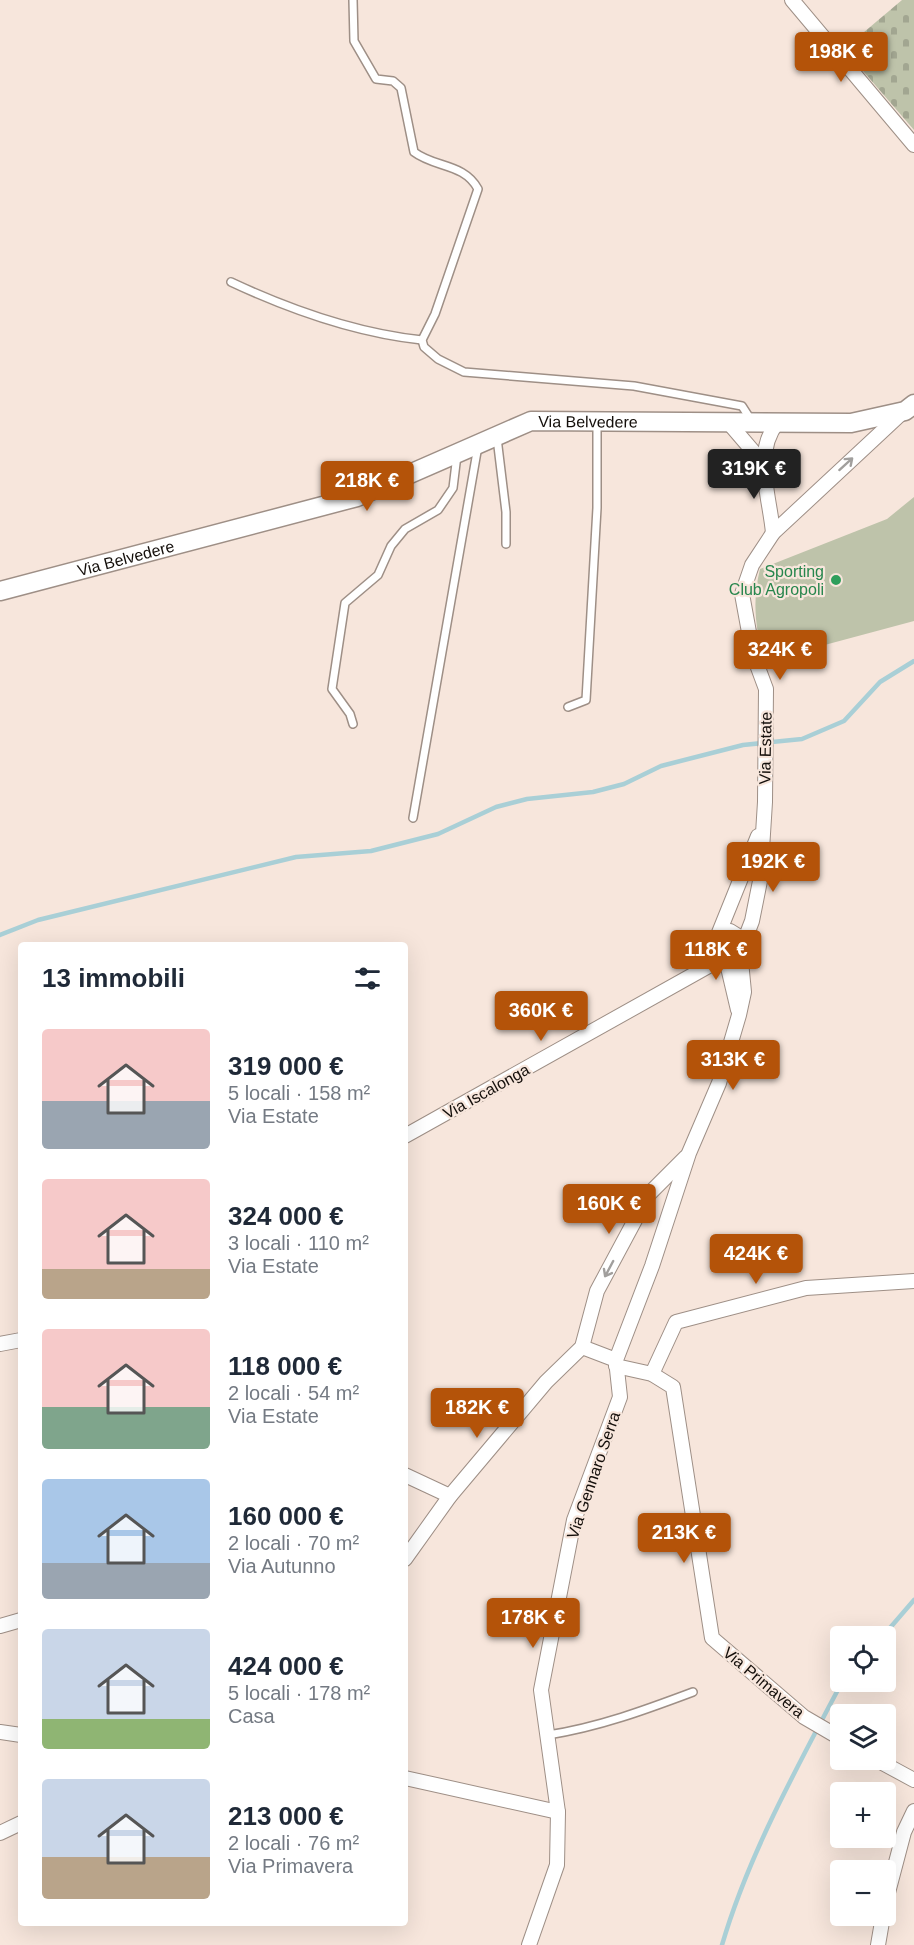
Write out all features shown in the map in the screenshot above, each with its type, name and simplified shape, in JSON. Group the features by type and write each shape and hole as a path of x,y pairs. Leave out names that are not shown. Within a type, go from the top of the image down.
{"street":[{"path":"792,0 914,145"},
{"name":"Via Belvedere","path":"0,591 357,497 531,421 851,423 909,408"},
{"name":"Via Estate","path":"689,1154 719,1083 739,1015 744,992 741,950 752,921 760,881 761,829 765,802 766,689 753,654 742,594 752,565 773,533 909,408"},
{"path":"728,422 764,464"},
{"path":"773,533 764,464 768,435 777,423"},
{"name":"Via Estate","path":"716,940 761,829"},
{"path":"726,931 735,933 741,940 741,950 734,958 724,959 717,954 716,940 726,931"},
{"name":"Via Iscalonga","path":"693,976 716,940"},
{"name":"Via Estate","path":"724,959 739,1015"},
{"name":"Via Iscalonga","path":"408,1134 724,959"},
{"path":"408,1555 450,1496 546,1382 582,1347 597,1291 649,1194 689,1154"},
{"name":"Via Gennaro Serra","path":"529,1945 557,1865 558,1812 541,1690 574,1520 620,1397 616,1363 652,1266 689,1154"},
{"path":"652,1374 676,1322 806,1288 914,1281"},
{"path":"0,1344 18,1341"},
{"name":"Via Primavera","path":"582,1347 616,1363 652,1374 673,1387 712,1638 808,1720 830,1732"},
{"path":"408,1476 450,1496"},
{"path":"0,1626 18,1621"},
{"path":"0,1732 18,1735"},
{"path":"896,1770 914,1780"},
{"path":"408,1779 558,1812"},
{"path":"896,1862 904,1832 914,1811"},
{"path":"0,1833 18,1824"},
{"path":"878,1945 881,1926"}],"lane":[{"path":"353,0 354,41 376,79 393,81 401,88 414,152 425,161 459,169 472,178 478,189 435,314 422,340 424,347 438,358 464,372 634,386 742,406 753,423"},
{"path":"231,282 268,299 338,322 392,337 422,340"},
{"path":"568,707 586,700 597,508 597,421"},
{"path":"496,436 506,512 506,544"},
{"path":"413,818 479,444"},
{"path":"353,724 350,714 332,689 345,603 378,575 390,546 405,529 438,510 453,488 458,453"},
{"path":"548,1735 594,1726 693,1692"}],"green space":[{"path":"902,0 914,0 914,130 844,49"},
{"name":"Sporting Club Agropoli","path":"914,497 914,621 765,661 756,615 756,592 760,569 887,519"}],"waterway":[{"path":"0,935 38,920 296,857 371,851 438,834 496,807 527,799 593,792 624,784 661,766 743,745 802,739 844,721 880,682 914,661"},
{"path":"892,1626 914,1600"},
{"path":"722,1945 760,1844 837,1692"}],"place":[{"name":"Sporting Club Agropoli","path":"836,580"}]}
